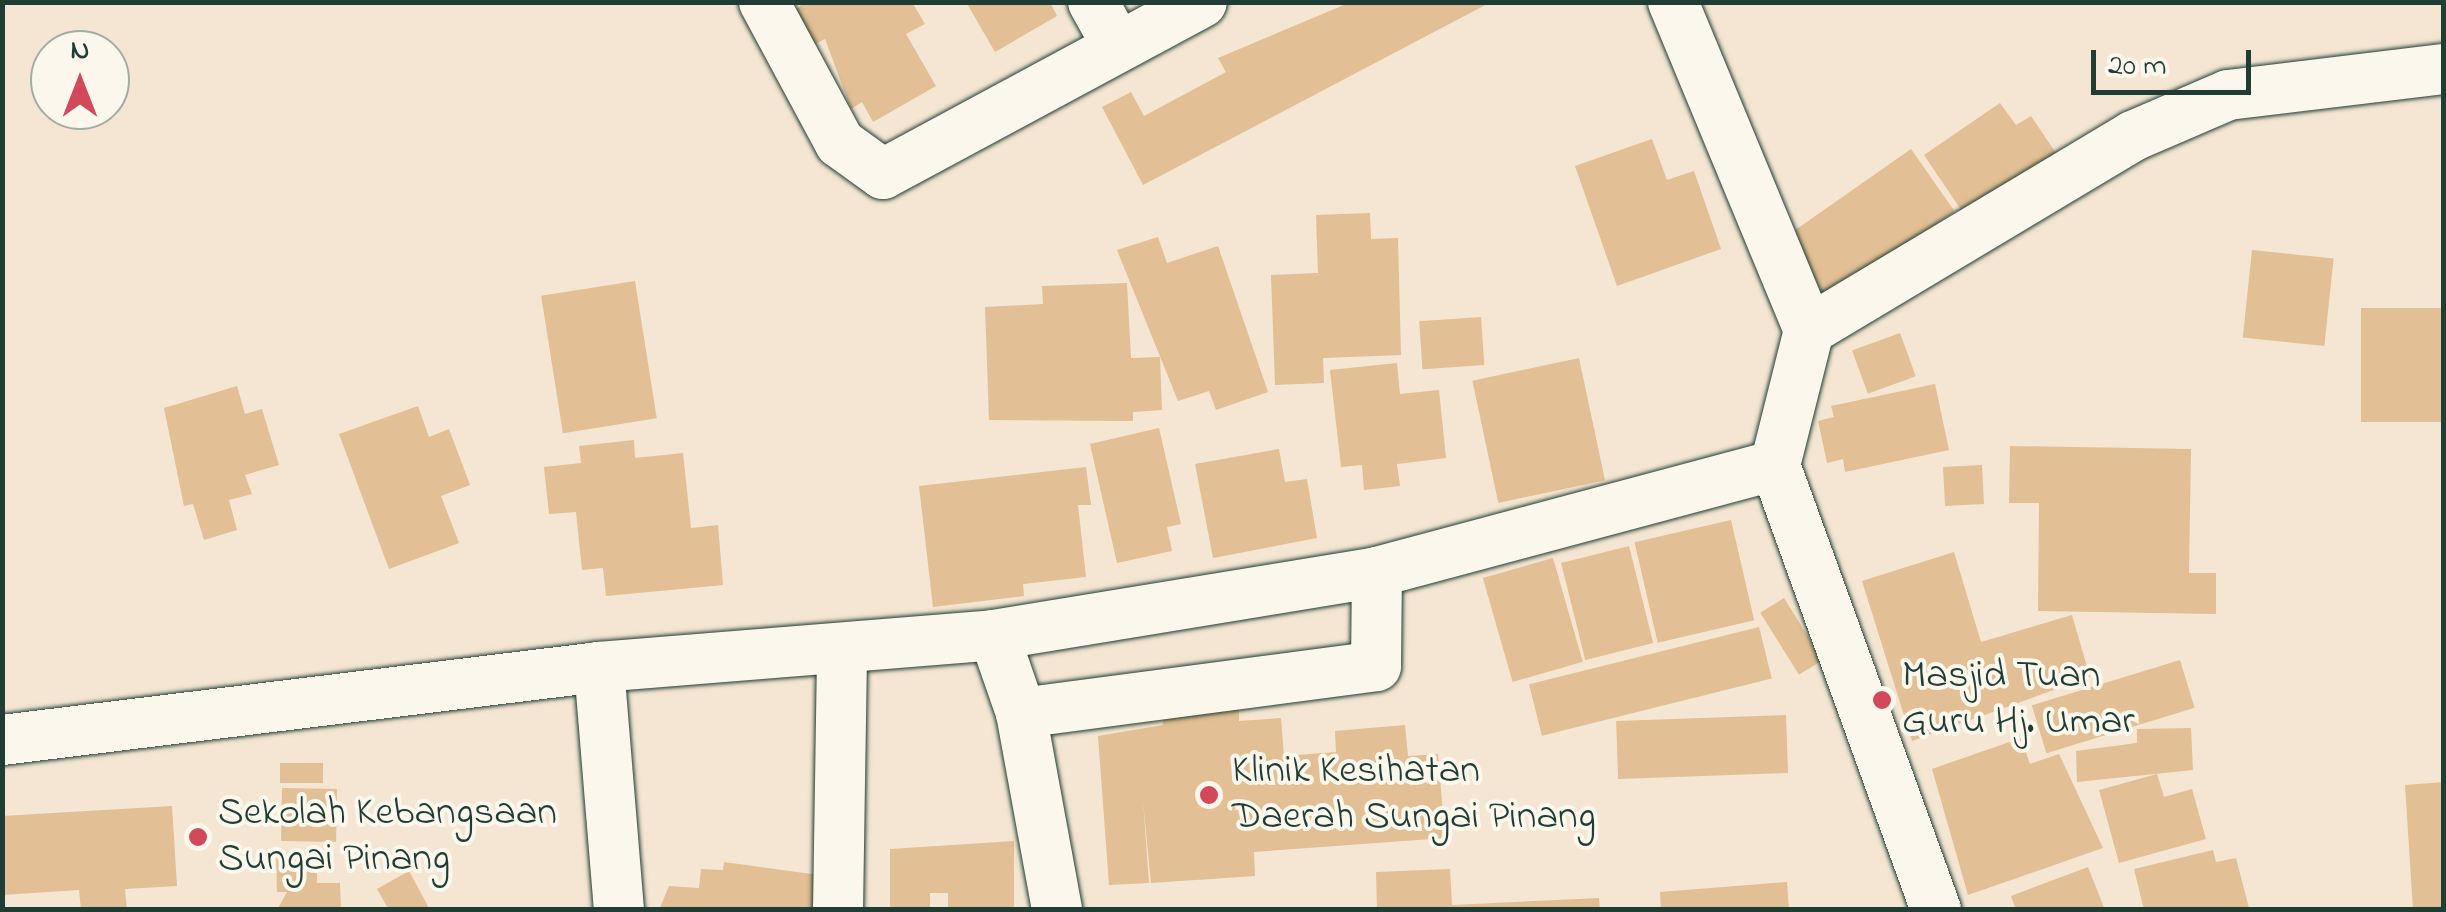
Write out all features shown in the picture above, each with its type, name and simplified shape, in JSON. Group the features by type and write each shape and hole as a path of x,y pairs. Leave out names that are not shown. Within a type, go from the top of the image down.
{"street":[{"path":"764,2 840,143 883,174 1202,2"},
{"path":"1093,2 1118,47"},
{"path":"1673,2 1809,330 1776,465 1936,910"},
{"path":"1809,330 2133,136 2228,96 2444,70"},
{"path":"2,740 599,667 994,635 1378,572 1776,465"},
{"path":"1021,713 1376,666 1378,572"},
{"path":"994,635 1021,713 1067,905"},
{"path":"838,910 842,648"},
{"path":"599,667 620,910"}],"building":[{"path":"804,2 912,2 925,24 906,34 936,86 873,122 862,102 851,109 825,39 814,45 795,11"},
{"path":"966,2 1050,2 1057,16 995,52"},
{"path":"1351,2 1491,2 1143,185 1102,107 1131,92 1144,116 1226,72 1218,58"},
{"path":"2000,103 2016,125 2031,116 2062,162 1970,223 1924,155"},
{"path":"1652,139 1667,180 1694,171 1721,249 1617,286 1575,166"},
{"path":"1911,149 1955,211 1827,301 1783,238"},
{"path":"1370,213 1371,239 1398,238 1401,355 1323,358 1324,383 1275,385 1271,275 1318,273 1316,215"},
{"path":"1158,237 1167,263 1218,246 1268,392 1216,410 1209,391 1178,401 1117,250"},
{"path":"2252,250 2334,259 2324,346 2243,338"},
{"path":"635,281 657,418 563,433 541,296"},
{"path":"1127,283 1131,358 1160,357 1162,410 1133,412 1133,421 989,420 985,307 1043,304 1042,286"},
{"path":"2361,308 2444,308 2444,422 2361,422"},
{"path":"1481,317 1484,365 1422,369 1419,321"},
{"path":"1900,333 1916,376 1868,394 1852,350"},
{"path":"1579,358 1605,480 1498,503 1472,381"},
{"path":"1397,363 1400,394 1439,390 1446,458 1397,464 1400,486 1364,490 1362,465 1341,467 1330,370"},
{"path":"1935,384 1949,450 1845,472 1843,459 1827,463 1818,421 1834,417 1831,406"},
{"path":"237,386 245,414 262,409 279,465 245,475 252,494 229,500 237,530 204,540 193,504 184,506 164,408"},
{"path":"418,406 429,437 449,429 470,485 441,496 459,543 389,569 339,434"},
{"path":"1159,428 1181,524 1167,527 1172,551 1117,563 1090,444"},
{"path":"634,440 635,458 683,453 691,528 718,525 723,585 606,596 603,568 582,570 576,512 549,514 544,467 581,463 579,446"},
{"path":"2010,446 2191,449 2189,573 2216,573 2216,614 2038,611 2039,503 2009,503"},
{"path":"1279,449 1285,482 1307,479 1317,538 1213,558 1195,464"},
{"path":"1982,465 1984,504 1945,506 1943,467"},
{"path":"1086,467 1091,505 1078,505 1086,577 1023,584 1024,596 933,607 919,486"},
{"path":"1731,520 1754,620 1658,643 1635,542"},
{"path":"1629,546 1653,643 1585,660 1561,563"},
{"path":"1954,552 1981,642 2072,615 2090,677 1912,741 1862,581"},
{"path":"1553,558 1583,662 1513,682 1483,578"},
{"path":"1784,598 1823,660 1799,675 1760,613"},
{"path":"1759,627 1772,678 1542,736 1529,684"},
{"path":"2180,660 2195,708 2046,753 2032,705"},
{"path":"1239,709 1239,721 1281,718 1284,756 1336,752 1335,731 1405,725 1408,756 1438,754 1445,838 1254,852 1255,876 1151,883 1143,801 1149,883 1109,885 1098,736 1163,725 1163,714"},
{"path":"1786,715 1788,773 1618,779 1616,721"},
{"path":"2191,728 2193,770 2077,782 2076,751 2137,743 2137,729"},
{"path":"2021,738 2030,764 2059,754 2103,848 1968,895 1932,769"},
{"path":"280,763 323,763 323,783 280,783"},
{"path":"2157,774 2164,797 2192,789 2206,839 2119,863 2099,790"},
{"path":"2444,782 2444,910 2413,910 2405,785"},
{"path":"282,788 337,789 336,842 281,841"},
{"path":"172,806 177,886 125,889 127,910 81,910 79,890 2,895 2,816"},
{"path":"1014,841 1014,910 948,910 948,893 930,893 930,910 890,910 890,849"},
{"path":"2213,850 2216,862 2236,858 2249,908 2144,910 2134,869"},
{"path":"317,852 317,883 340,883 341,910 277,910 287,892 277,892 276,853"},
{"path":"724,862 826,876 823,910 659,910 669,886 699,888 701,869 723,870"},
{"path":"2088,867 2105,910 2016,910 2011,896"},
{"path":"1450,869 1452,905 1599,898 1600,910 1377,910 1376,872"},
{"path":"409,871 430,910 389,910 377,889"},
{"path":"1787,882 1789,910 1661,910 1660,892"}],"place":[{"name":"Masjid Tuan Guru Hj. Umar","path":"1882,700"},
{"name":"Klinik Kesihatan Daerah Sungai Pinang","path":"1209,795"},
{"name":"Sekolah Kebangsaan Sungai Pinang","path":"198,837"}]}
